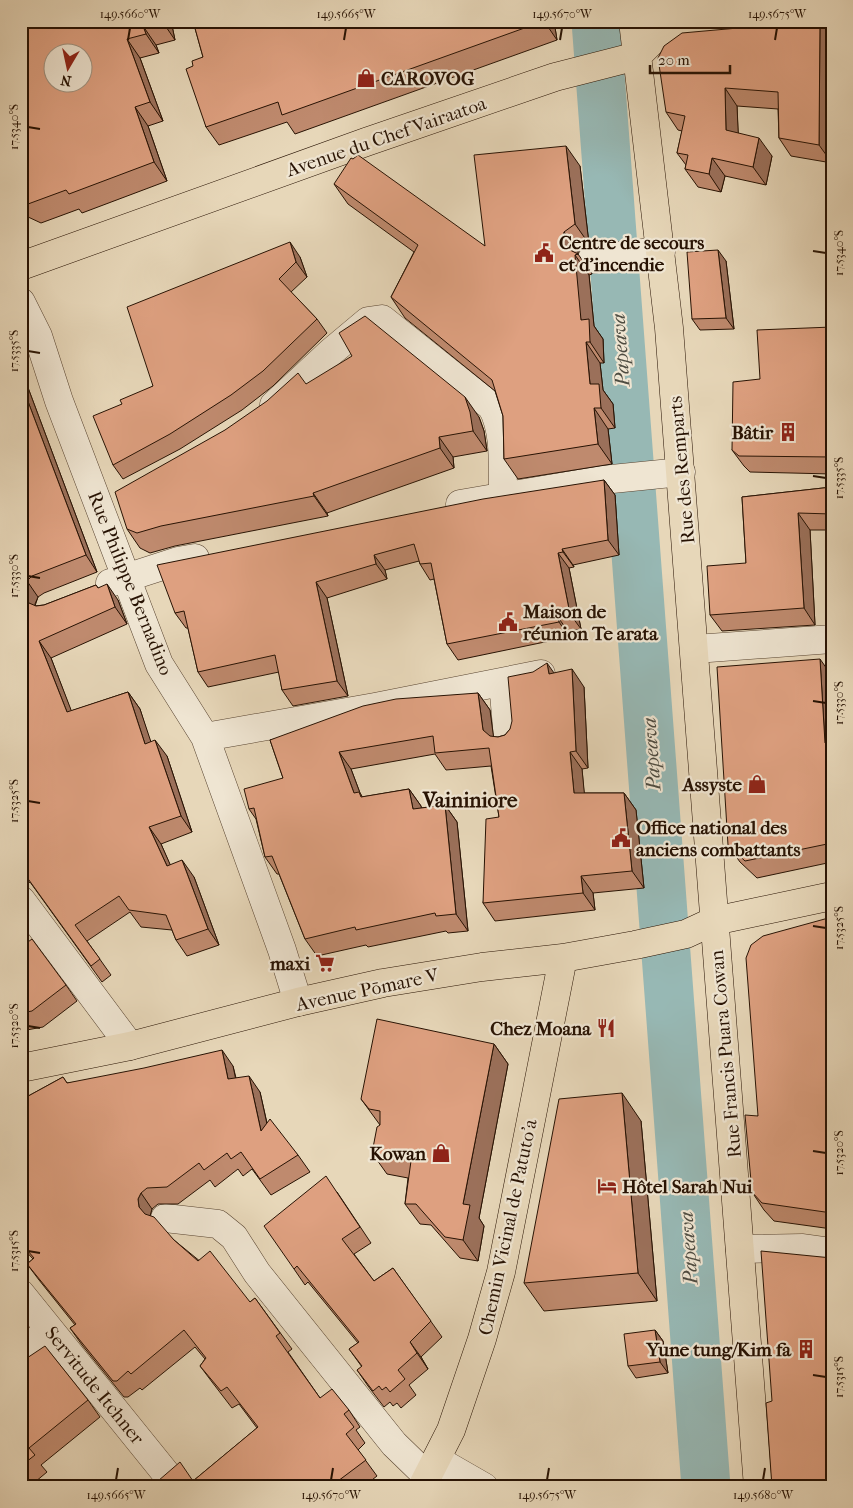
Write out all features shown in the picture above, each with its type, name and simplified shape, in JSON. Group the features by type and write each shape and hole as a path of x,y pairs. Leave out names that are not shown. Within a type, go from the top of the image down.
{"main road":[{"name":"Rue des Remparts","path":"634,21 629,58 660,251 681,472 714,921"},
{"name":"Avenue du Chef Vairaatoa","path":"21,266 555,77 629,58 673,27 750,21"},
{"name":"Avenue Pōmare V","path":"21,1068 130,1046 298,1002 401,980 482,967 564,958 636,945 686,934 714,921 832,896"},
{"name":"Rue Francis Puara Cowan","path":"714,921 724,1021 758,1487"},
{"name":"Chemin Vicinal de Patuto'a","path":"428,1474 451,1430 482,1339 501,1272 564,958"}],"street":[{"path":"592,259 660,251"},
{"name":"Rue Philippe Bernadino","path":"21,302 38,336 59,401 159,664 205,737 282,950 298,1002"},
{"path":"251,422 272,407 331,352 368,321 382,319 492,407 498,419 501,434 503,496"},
{"path":"431,510 602,480 681,472"},
{"path":"101,508 126,496"},
{"path":"84,594 126,577 178,562 223,553"},
{"path":"695,649 832,639"},
{"path":"205,737 541,674"},
{"path":"503,682 508,739"},
{"path":"21,900 130,1046"},
{"path":"165,1218 218,1224 234,1237 257,1273 394,1444 428,1474 484,1487"},
{"path":"740,1249 803,1248 832,1252"},
{"name":"Servitude Itchner","path":"21,1294 168,1476"},
{"path":"21,1352 50,1330"}],"building":[{"path":"21,21 162,21 143,26 146,34 127,39 150,102 135,107 154,162 69,194 66,190 28,204 21,201"},
{"path":"193,21 544,21 282,115 278,102 206,127 186,69 193,66 192,61 203,57"},
{"path":"772,21 820,21 819,145 779,138 778,92 725,88 726,130 759,138 753,167 712,158 709,174 685,169 688,155 677,153 685,116 666,112 658,58 664,46 682,33 772,25"},
{"path":"566,146 575,224 564,232 562,240 566,248 578,254 575,255 581,320 589,319 590,342 586,342 590,384 599,384 601,408 594,408 598,444 504,459 503,416 492,380 391,297 418,245 334,184 351,158 353,159 358,155 485,246 474,155"},
{"path":"290,242 296,262 279,279 317,319 263,371 231,395 170,434 113,465 93,416 122,404 120,400 153,386 127,307"},
{"path":"718,250 726,318 692,319 687,252"},
{"path":"365,316 465,397 473,431 439,437 440,448 313,493 314,496 161,526 137,533 127,529 115,492 225,430 267,401 298,373 306,384 352,356 339,333"},
{"name":"Bâtir","path":"832,327 832,457 739,456 732,450 733,382 760,379 757,330"},
{"path":"21,383 86,555 32,576 23,588 24,597 29,603 36,606 44,605 96,585 98,588 107,584 115,607 39,641 67,712 128,692 145,744 155,740 181,816 149,827 167,866 182,860 208,929 176,940 166,915 129,910 119,896 75,925 100,959 91,966 21,869"},
{"path":"604,480 608,540 562,549 563,552 558,553 570,614 557,616 559,622 447,644 431,563 420,564 414,544 374,555 376,564 316,582 337,681 282,690 275,655 198,672 184,611 175,613 157,565 483,499"},
{"path":"832,487 832,514 798,513 804,608 710,615 707,566 746,563 742,497"},
{"path":"820,659 825,743 832,742 832,843 745,861 728,845 717,667"},
{"path":"547,663 549,674 572,669 576,751 570,752 574,793 624,793 632,871 581,876 583,893 483,903 486,819 499,817 489,748 435,753 433,736 339,752 354,793 359,792 361,797 409,789 413,809 445,805 456,914 436,916 435,913 356,930 355,927 305,939 272,856 265,857 254,808 249,809 244,789 283,778 270,740 363,706 396,699 478,693 483,730 490,736 498,737 505,735 510,729 512,721 508,677 533,672"},
{"path":"832,917 832,1213 762,1203 752,1192 745,1115 758,1116 746,958 751,945 763,936"},
{"path":"32,939 66,985 32,1011 21,1013 21,947"},
{"name":"Kowan","path":"377,1019 494,1044 463,1204 470,1205 463,1240 445,1237 416,1204 405,1204 411,1161 372,1153 377,1127 380,1125 380,1111 369,1109 361,1099"},
{"path":"222,1050 228,1079 249,1076 261,1131 270,1119 298,1155 260,1179 241,1152 231,1159 227,1153 204,1170 199,1163 167,1187 147,1188 138,1199 139,1207 145,1214 154,1217 174,1240 198,1261 210,1251 250,1302 255,1298 280,1333 276,1336 320,1398 332,1389 349,1410 344,1414 354,1427 346,1434 366,1460 330,1487 151,1487 180,1462 193,1481 258,1427 227,1387 221,1391 200,1366 206,1358 184,1330 131,1374 128,1371 117,1381 113,1381 70,1328 76,1324 27,1264 34,1258 21,1243 21,1100 63,1077 67,1083"},
{"name":"Hôtel Sarah Nui","path":"622,1093 638,1273 524,1283 559,1099"},
{"path":"326,1176 360,1227 342,1239 374,1281 393,1268 431,1321 410,1342 417,1353 398,1370 405,1379 390,1392 386,1387 382,1390 379,1386 373,1391 357,1370 362,1366 349,1349 359,1342 297,1266 294,1269 264,1226"},
{"name":"Yune tung/Kim fa","path":"761,1251 832,1258 832,1487 772,1487 766,1403 772,1401"},
{"path":"655,1330 660,1362 628,1366 624,1334"},
{"path":"45,1346 88,1400 29,1448 35,1455 21,1466 21,1362"}],"waterway":[{"name":"Papeava","path":"596,21 706,1487"}],"place":[{"name":"CAROVOG","path":"366,78"},
{"name":"Centre de secours et d'incendie","path":"544,253"},
{"name":"Bâtir","path":"788,432"},
{"name":"Maison de réunion Te arata","path":"508,622"},
{"name":"Assyste","path":"757,784"},
{"name":"Office national des anciens combattants","path":"621,838"},
{"name":"maxi","path":"325,963"},
{"name":"Chez Moana","path":"606,1028"},
{"name":"Kowan","path":"441,1153"},
{"name":"Hôtel Sarah Nui","path":"607,1186"},
{"name":"Yune tung/Kim fa","path":"806,1349"}],"district":[{"name":"Vaininiore","path":"470,800"}]}
